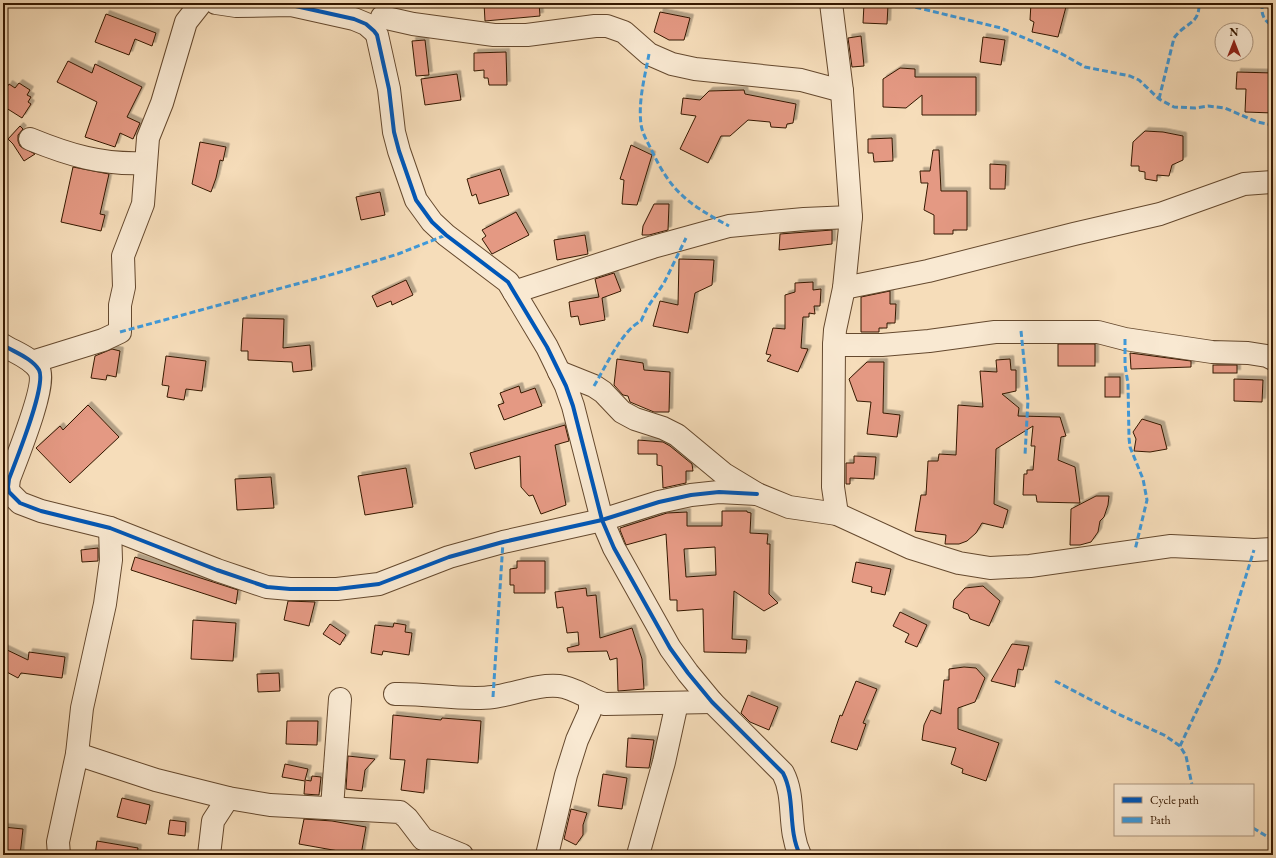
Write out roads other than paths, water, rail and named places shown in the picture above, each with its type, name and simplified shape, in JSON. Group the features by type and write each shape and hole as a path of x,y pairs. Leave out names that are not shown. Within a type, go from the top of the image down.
{"street":[{"path":"32,362 102,340 120,332 120,305 124,287 123,256 143,204 148,138 162,104 186,22 201,3"},
{"path":"216,3 236,6 291,4 354,19 366,24 382,18 413,24 494,35 527,35 595,26 607,26 624,32 649,54 672,64 695,69 801,80 842,91"},
{"path":"831,3 842,91 851,217 844,288 835,330 834,345 833,487 837,514"},
{"path":"382,18 394,132 401,158 416,200 432,222 446,235 498,274 514,292 559,372 573,406 594,496 614,548 670,648 684,669 712,702 783,773 789,788 793,836 800,855"},
{"path":"30,138 80,158 109,163 145,163"},
{"path":"844,288 928,271 1052,239 1160,214 1244,184 1273,182"},
{"path":"514,292 653,246 729,226 804,219 851,217"},
{"path":"834,345 882,346 929,342 995,332 1098,332 1139,342 1212,352 1248,353 1267,356 1273,359"},
{"path":"3,345 32,362 40,372 41,384 8,487 12,504 110,528 216,570 272,588 337,589 379,584 449,558 510,541 602,520 659,502 691,495 719,492 757,494"},
{"path":"559,372 594,386 603,392 622,412 635,419 663,428 677,435 724,474 757,494 789,507 837,514 912,548 959,563 990,568 1037,565 1171,546 1254,550 1273,549"},
{"path":"59,855 58,842 77,754 82,708 105,604 111,560 110,528"},
{"path":"395,694 493,697 528,689 550,686 573,689 605,704 712,702"},
{"path":"547,855 566,775 577,740 590,711 590,698"},
{"path":"332,808 340,699"},
{"path":"638,855 664,762 677,703"},
{"path":"77,754 156,780 228,798 270,805 400,812 407,818 422,839 462,855"},
{"path":"209,855 213,821 228,798"}]}
